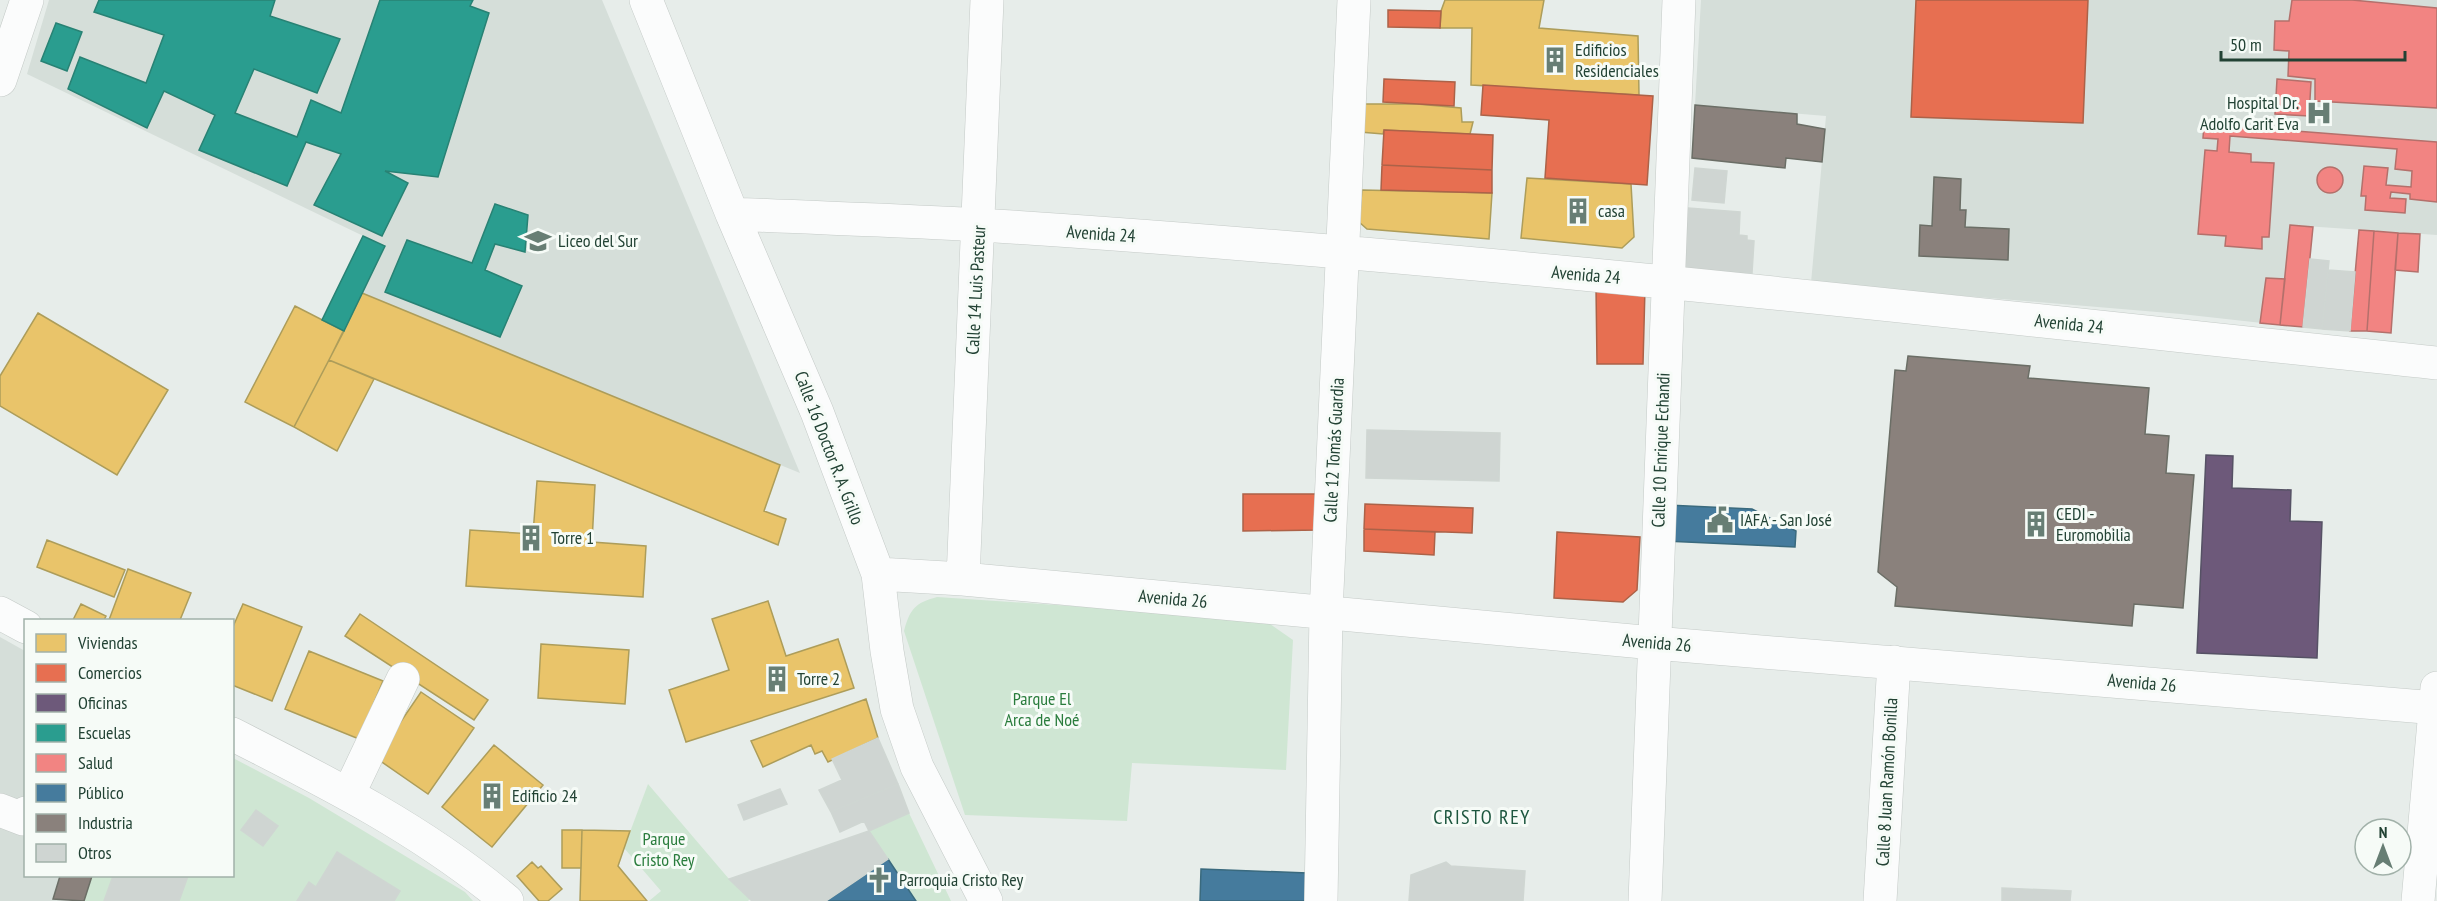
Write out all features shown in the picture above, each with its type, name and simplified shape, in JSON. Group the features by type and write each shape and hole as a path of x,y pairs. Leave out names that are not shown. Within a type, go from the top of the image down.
{"street":[{"path":"0,80 27,0"},
{"name":"Calle 16 Doctor R. A. Grillo","path":"646,0 732,214 817,412 878,574 887,651 900,719 917,767 986,901"},
{"name":"Calle 14 Luis Pasteur","path":"963,579 987,0"},
{"name":"Calle 12 Tomás Guardia","path":"1320,901 1326,613 1354,0"},
{"name":"Calle 10 Enrique Echandi","path":"1645,901 1679,0"},
{"name":"Avenida 24","path":"732,214 979,225 1344,253 1667,283 2437,363"},
{"name":"Avenida 26","path":"878,574 963,579 1654,643 2436,701"},
{"path":"0,613 24,626"},
{"name":"Calle 8 Juan Ramón Bonilla","path":"1880,901 1894,662"},
{"path":"349,793 403,679"},
{"path":"2418,901 2436,701"},
{"path":"234,735 349,793 420,836 474,873 507,901"},
{"path":"0,810 23,819 24,817"}],"shaded area":[{"name":"Liceo del Sur","path":"49,0 602,0 800,473 362,293 384,246 27,74"},
{"path":"1701,0 2437,0 2437,235 2290,225 2280,325 2181,314 1811,283 1826,116 1695,105"},
{"path":"0,637 24,650 24,877 92,877 84,901 0,901"}],"green space":[{"name":"Parque El Arca de Noé","path":"937,597 1263,619 1293,640 1286,770 1132,763 1127,821 965,815 904,631 914,608"},
{"path":"234,759 309,798 465,892 473,901 394,901 400,891 338,852 316,887 309,883 297,901 179,901 188,877 234,877"},
{"name":"Parque Cristo Rey","path":"648,784 729,879 750,899 748,901 649,901 661,891 624,848"},
{"path":"909,813 951,901 916,901 869,831"},
{"path":"92,877 113,877 104,901 84,901"}],"building: Viviendas":[{"name":"Edificios Residenciales","path":"1445,0 1544,0 1539,28 1638,36 1639,95 1471,85 1472,28 1440,28 1441,11"},
{"path":"1363,104 1417,104 1461,108 1462,122 1473,122 1470,134 1384,130 1383,134 1360,132"},
{"name":"casa","path":"1527,178 1631,184 1634,237 1622,248 1521,238"},
{"path":"1362,190 1492,193 1489,239 1367,229 1359,222"},
{"path":"362,293 780,465 764,511 786,519 778,545 329,360"},
{"path":"295,306 344,331 294,427 245,402"},
{"path":"38,313 168,390 117,475 0,406 0,376"},
{"path":"329,360 374,379 337,451 294,427"},
{"name":"Torre 1","path":"537,481 595,485 592,542 646,546 643,597 466,586 470,530 533,534"},
{"path":"47,540 125,570 114,597 37,567"},
{"path":"128,569 191,593 180,619 109,619"},
{"name":"Torre 2","path":"768,601 786,656 838,639 854,688 686,742 669,690 729,670 712,619"},
{"path":"81,604 106,616 104,619 74,619"},
{"path":"243,604 302,627 272,701 234,686 234,624"},
{"path":"360,614 488,700 474,720 345,636"},
{"path":"541,644 629,650 625,704 538,698"},
{"path":"309,651 383,681 359,739 285,709"},
{"path":"421,692 474,728 428,794 376,758"},
{"path":"866,699 878,738 828,762 822,751 815,754 811,745 763,767 751,741"},
{"name":"Edificio 24","path":"494,745 543,785 492,847 442,807"},
{"path":"562,830 582,830 581,868 562,868"},
{"path":"582,830 630,831 618,866 647,901 580,901"},
{"path":"532,862 538,868 541,866 562,889 548,901 539,901 517,876"}],"building: Comercios":[{"path":"1916,0 2088,0 2083,123 1911,117"},
{"path":"1388,10 1441,11 1440,28 1388,27"},
{"path":"1384,79 1455,82 1454,106 1383,102"},
{"path":"1483,85 1653,96 1647,185 1545,178 1549,120 1481,115"},
{"path":"1384,130 1493,135 1492,170 1382,165"},
{"path":"1382,165 1492,170 1492,193 1381,190"},
{"path":"1596,287 1645,288 1643,364 1597,364"},
{"path":"1243,494 1319,494 1319,530 1243,531"},
{"path":"1365,504 1473,508 1472,533 1364,529"},
{"path":"1364,529 1435,532 1434,555 1364,551"},
{"path":"1557,532 1640,537 1637,590 1623,602 1554,598"}],"building: Oficinas":[{"path":"2206,455 2233,456 2232,488 2291,490 2290,521 2322,522 2317,658 2197,653"}],"building: Escuelas":[{"path":"99,0 275,0 270,16 340,39 317,93 254,69 235,113 297,137 311,100 341,113 380,0 473,0 470,6 489,13 438,177 385,171 408,183 382,236 314,205 341,154 306,142 287,186 199,150 215,115 164,91 147,128 68,89 80,57 146,83 164,35 94,12"},
{"path":"56,23 82,32 67,71 41,61"},
{"path":"495,204 528,215 525,252 495,244 485,270 522,286 500,337 385,292 407,240 472,263"},
{"path":"363,236 385,246 344,331 322,320"}],"building: Salud":[{"path":"2292,0 2352,0 2437,8 2437,108 2315,101 2315,79 2288,76 2289,51 2274,50 2275,21 2289,21"},
{"path":"2277,79 2311,82 2309,116 2275,114"},
{"path":"2204,124 2437,142 2437,202 2410,199 2410,194 2391,192 2390,198 2406,199 2405,213 2365,210 2366,196 2361,196 2364,166 2388,168 2386,185 2411,187 2412,171 2395,169 2397,149 2230,136 2229,152 2251,154 2251,162 2274,163 2269,237 2262,237 2262,249 2225,246 2226,236 2198,234 2205,150 2217,151 2218,139 2203,138"},
{"path":"2330,167 2339,171 2343,180 2339,189 2330,193 2321,189 2317,180 2321,171"},
{"path":"2290,225 2313,227 2303,327 2280,325"},
{"path":"2359,230 2374,231 2367,331 2350,331"},
{"path":"2374,231 2398,233 2391,333 2367,331"},
{"path":"2398,233 2420,234 2418,272 2395,270"},
{"path":"2266,278 2285,279 2280,325 2260,323"}],"building: Público":[{"name":"IAFA - San José","path":"1667,505 1752,509 1796,531 1795,547 1665,541"},
{"name":"Parroquia Cristo Rey","path":"888,859 916,901 826,901"},
{"path":"1201,869 1307,873 1306,901 1200,901"}],"building: Industria":[{"path":"1695,105 1797,114 1797,124 1825,129 1822,162 1786,158 1785,168 1692,158"},
{"path":"1934,177 1961,179 1960,210 1966,210 1965,227 2009,229 2008,260 1919,256 1920,225 1932,226"},
{"name":"CEDI - Euromobilia","path":"1908,356 2030,366 2028,378 2149,388 2145,434 2169,436 2166,473 2194,475 2183,608 2134,604 2132,626 1895,606 1897,587 1878,572 1895,370 1906,371"},
{"path":"60,877 92,877 84,901 53,899"}],"building: Otros":[{"path":"1695,168 1727,171 1724,203 1692,200"},
{"path":"1688,208 1740,212 1739,235 1747,236 1747,240 1754,241 1752,273 1683,269"},
{"path":"2310,259 2329,261 2322,329 2303,327"},
{"path":"2328,270 2355,272 2350,331 2322,329"},
{"path":"1367,430 1500,433 1499,481 1366,478"},
{"path":"878,738 898,784 831,812 819,790 842,780 832,759"},
{"path":"898,784 909,813 869,831 864,821 840,832 831,812"},
{"path":"780,789 787,804 744,820 738,805"},
{"path":"256,810 278,826 263,846 241,830"},
{"path":"869,831 888,859 826,901 752,901 729,879"},
{"path":"337,852 400,891 394,901 297,901 309,882 316,887"},
{"path":"1446,862 1451,866 1525,871 1523,901 1409,901 1411,875"},
{"path":"113,877 188,877 179,901 104,901"},
{"path":"2002,888 2071,891 2070,901 2002,901"}],"place":[{"name":"Edificios Residenciales","path":"1555,60"},
{"name":"Hospital Dr. Adolfo Carit Eva","path":"2319,113"},
{"name":"casa","path":"1578,211"},
{"name":"Liceo del Sur","path":"538,241"},
{"name":"IAFA - San José","path":"1720,520"},
{"name":"CEDI - Euromobilia","path":"2036,524"},
{"name":"Torre 1","path":"531,538"},
{"name":"Torre 2","path":"777,679"},
{"name":"Edificio 24","path":"492,796"},
{"name":"Parroquia Cristo Rey","path":"879,880"}],"district":[{"name":"CRISTO REY","path":"1482,817"}]}
